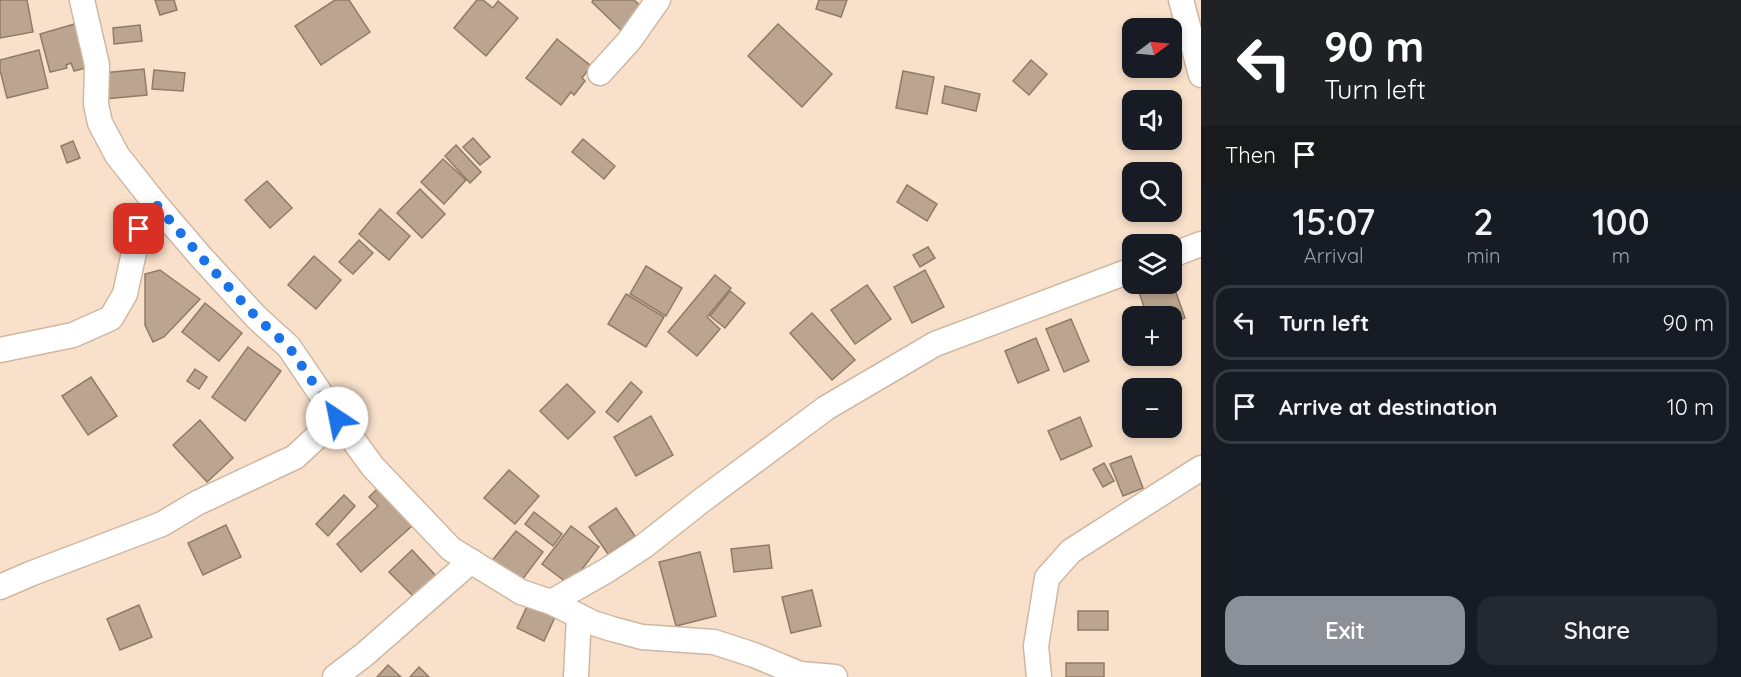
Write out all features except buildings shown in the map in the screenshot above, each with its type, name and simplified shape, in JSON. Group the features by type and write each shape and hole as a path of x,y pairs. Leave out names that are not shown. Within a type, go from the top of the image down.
{"street":[{"path":"82,0 97,65 96,104 100,123 117,154 201,257 256,317 289,347 373,467 451,549 521,592 551,602 603,626 642,637 714,642 800,674 835,677"},
{"path":"600,73 629,41 658,0"},
{"path":"1181,0 1201,75"},
{"path":"1191,0 1201,4"},
{"path":"0,350 73,335 111,318 125,294 139,229 154,202"},
{"path":"1182,251 1201,244"},
{"path":"551,602 606,571 644,546 826,408 935,344 1122,274"},
{"path":"0,587 30,573 162,524 197,503 295,457 337,418"},
{"path":"1039,677 1036,646 1047,578 1071,551 1201,468"},
{"path":"334,677 365,654 471,561"},
{"path":"576,677 579,616"}],"route":[{"path":"139,229 154,202 256,317 289,347 337,418"}]}
